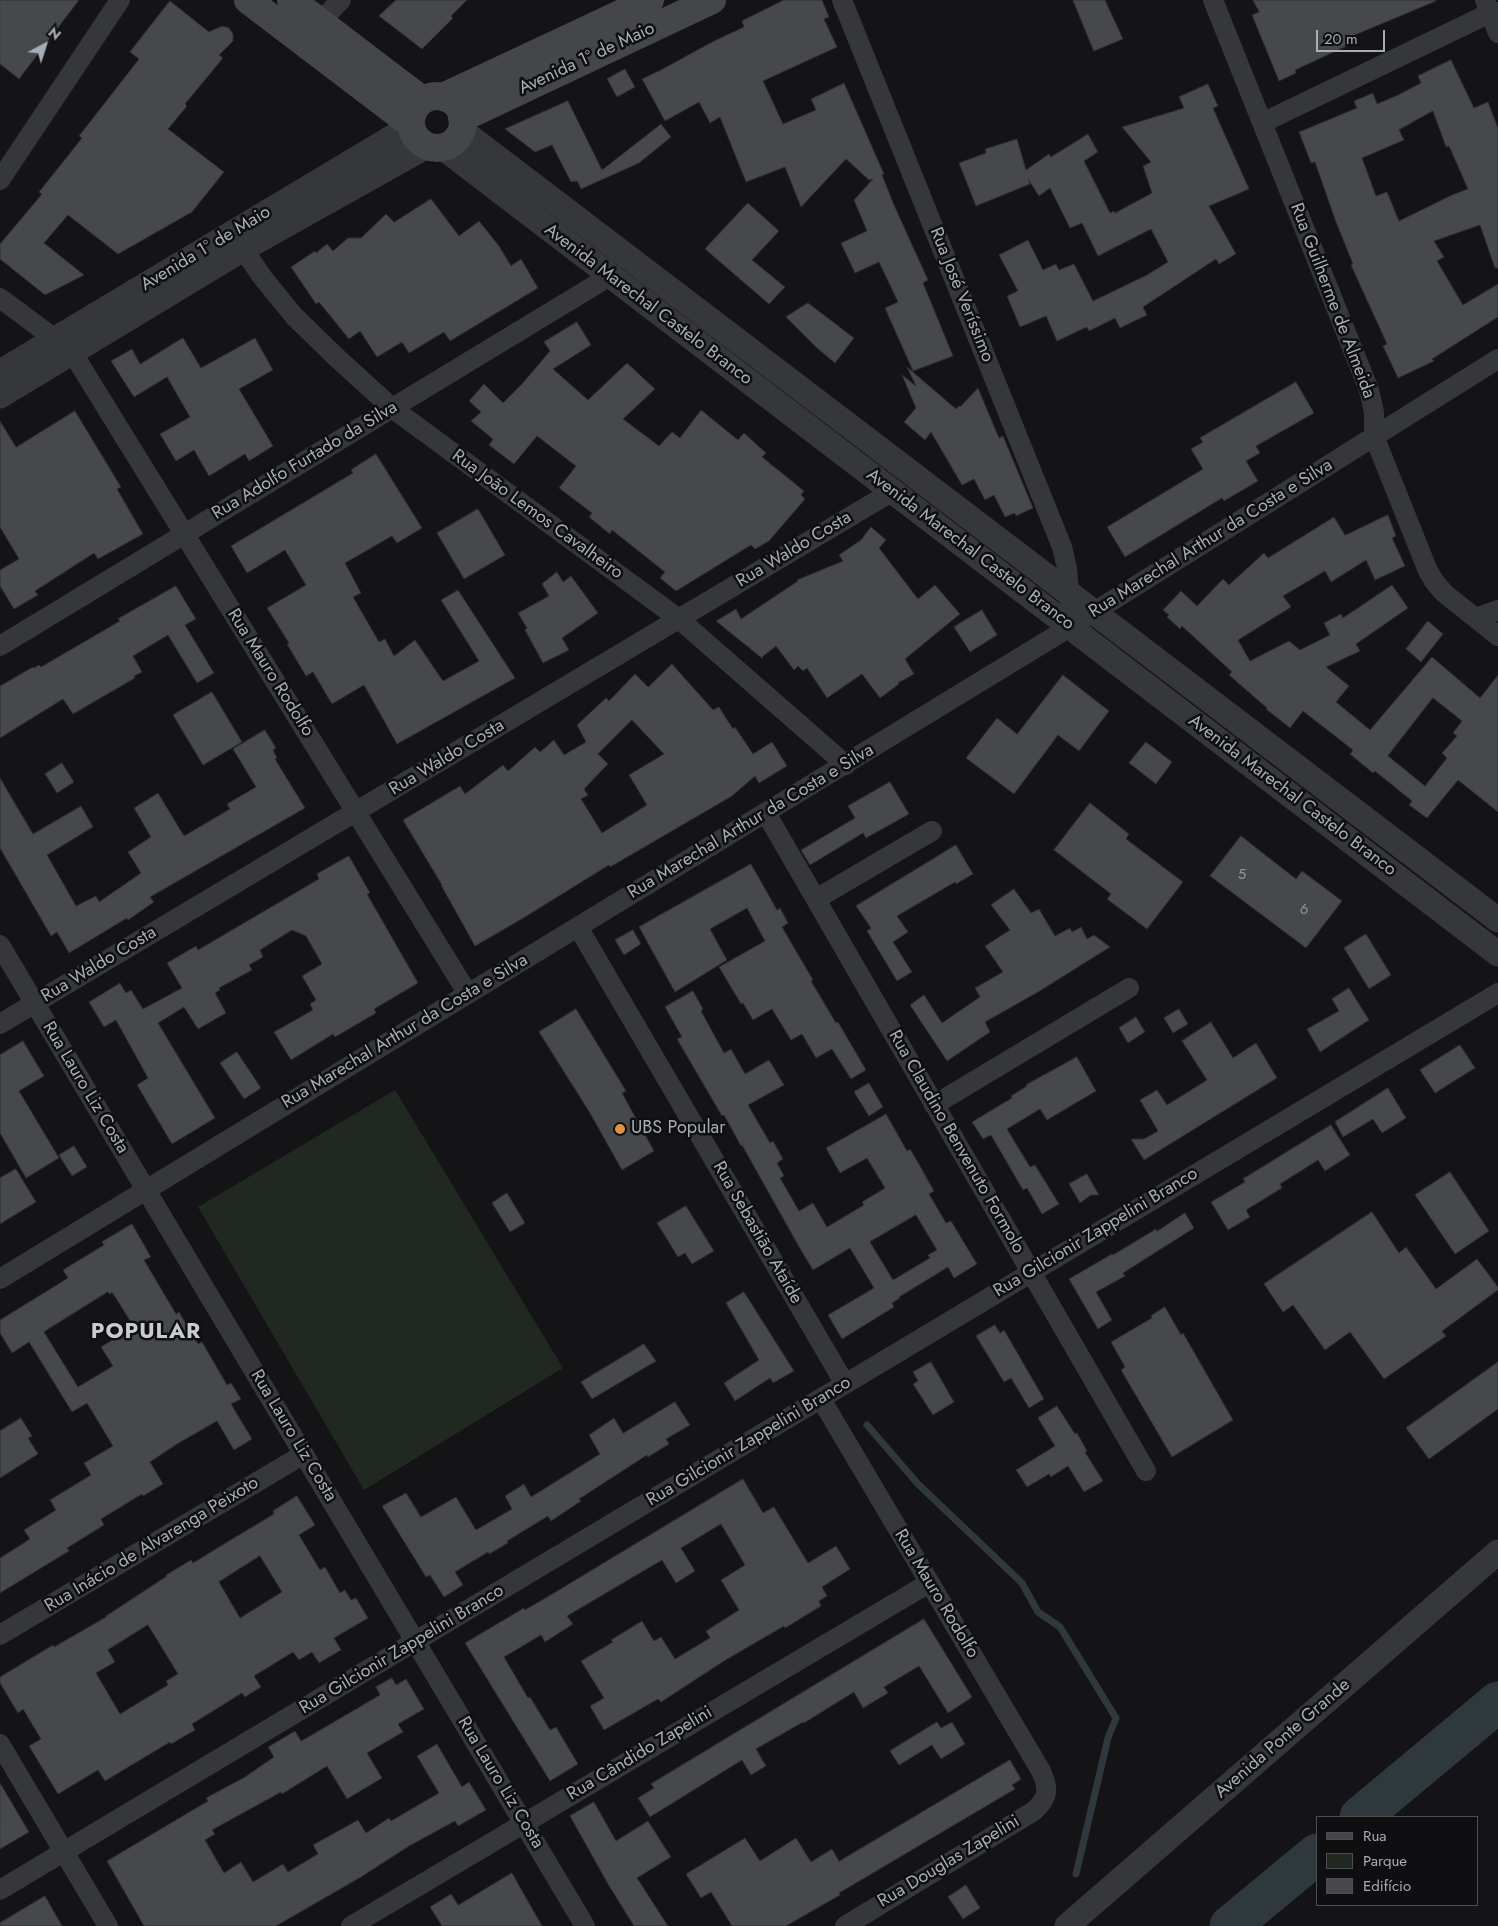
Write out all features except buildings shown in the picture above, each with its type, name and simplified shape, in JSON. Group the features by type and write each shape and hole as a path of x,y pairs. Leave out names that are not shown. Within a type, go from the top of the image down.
{"main road":[{"name":"Avenida Marechal Castelo Branco","path":"248,0 435,123"},
{"name":"Avenida Marechal Castelo Branco","path":"291,0 320,22 435,123"},
{"name":"Avenida 1º de Maio","path":"435,123 650,0"},
{"name":"Avenida 1º de Maio","path":"435,123 712,0"}],"street":[{"path":"0,180 120,0"},
{"path":"320,22 341,0"},
{"name":"Rua José Veríssimo","path":"842,0 1062,546 1070,593 1070,627"},
{"name":"Rua Guilherme de Almeida","path":"1213,0 1369,390 1374,412 1374,436 1428,571 1444,593 1498,636"},
{"path":"1262,123 1491,9 1498,33"},
{"path":"0,298 64,345 243,249 435,123"},
{"name":"Avenida Marechal Castelo Branco","path":"435,123 610,276 1498,954"},
{"name":"Avenida Marechal Castelo Branco","path":"435,123 1070,593 1498,920"},
{"name":"Avenida 1º de Maio","path":"0,396 64,345 435,123"},
{"name":"Rua João Lemos Cavalheiro","path":"243,249 263,278 294,316 392,408 679,619 846,764"},
{"name":"Rua Adolfo Furtado da Silva","path":"0,646 610,276"},
{"name":"Avenida 1º de Maio","path":"0,372 64,345"},
{"name":"Rua Mauro Rodolfo","path":"64,345 185,534 468,994"},
{"name":"Rua Marechal Arthur da Costa e Silva","path":"0,1279 1095,612 1498,359"},
{"name":"Rua Waldo Costa","path":"0,1024 893,491"},
{"path":"1476,618 1498,610"},
{"name":"Rua Claudino Benvenuto Formolo","path":"766,813 1146,1471"},
{"path":"816,899 932,830"},
{"name":"Rua Sebastião Ataíde","path":"578,927 845,1384"},
{"name":"Rua Lauro Liz Costa","path":"0,945 585,1926"},
{"path":"934,1104 1129,988"},
{"name":"Rua Gilcionir Zappelini Branco","path":"0,1890 1498,993"},
{"name":"Rua Mauro Rodolfo","path":"821,1399 1040,1772 1047,1792"},
{"name":"Rua Inácio de Alvarenga Peixoto","path":"0,1635 304,1454"},
{"name":"Avenida Ponte Grande","path":"1067,1926 1498,1552"},
{"name":"Rua Cândido Zapelini","path":"350,1926 930,1583"},
{"path":"0,1744 108,1926"},
{"name":"Rua Douglas Zapelini","path":"845,1926 1034,1811 1043,1803 1047,1792"}],"green space":[{"path":"395,1090 563,1368 364,1490 198,1207"}],"waterway":[{"path":"867,1425 918,1484 1022,1583 1038,1612 1060,1627 1116,1718 1108,1738 1076,1874"},
{"path":"1361,1816 1498,1702"},
{"path":"1230,1926 1316,1855"},
{"path":"1235,1922 1250,1926"}],"place":[{"name":"UBS Popular","path":"620,1129"}],"district":[{"name":"POPULAR","path":"146,1333"}]}
